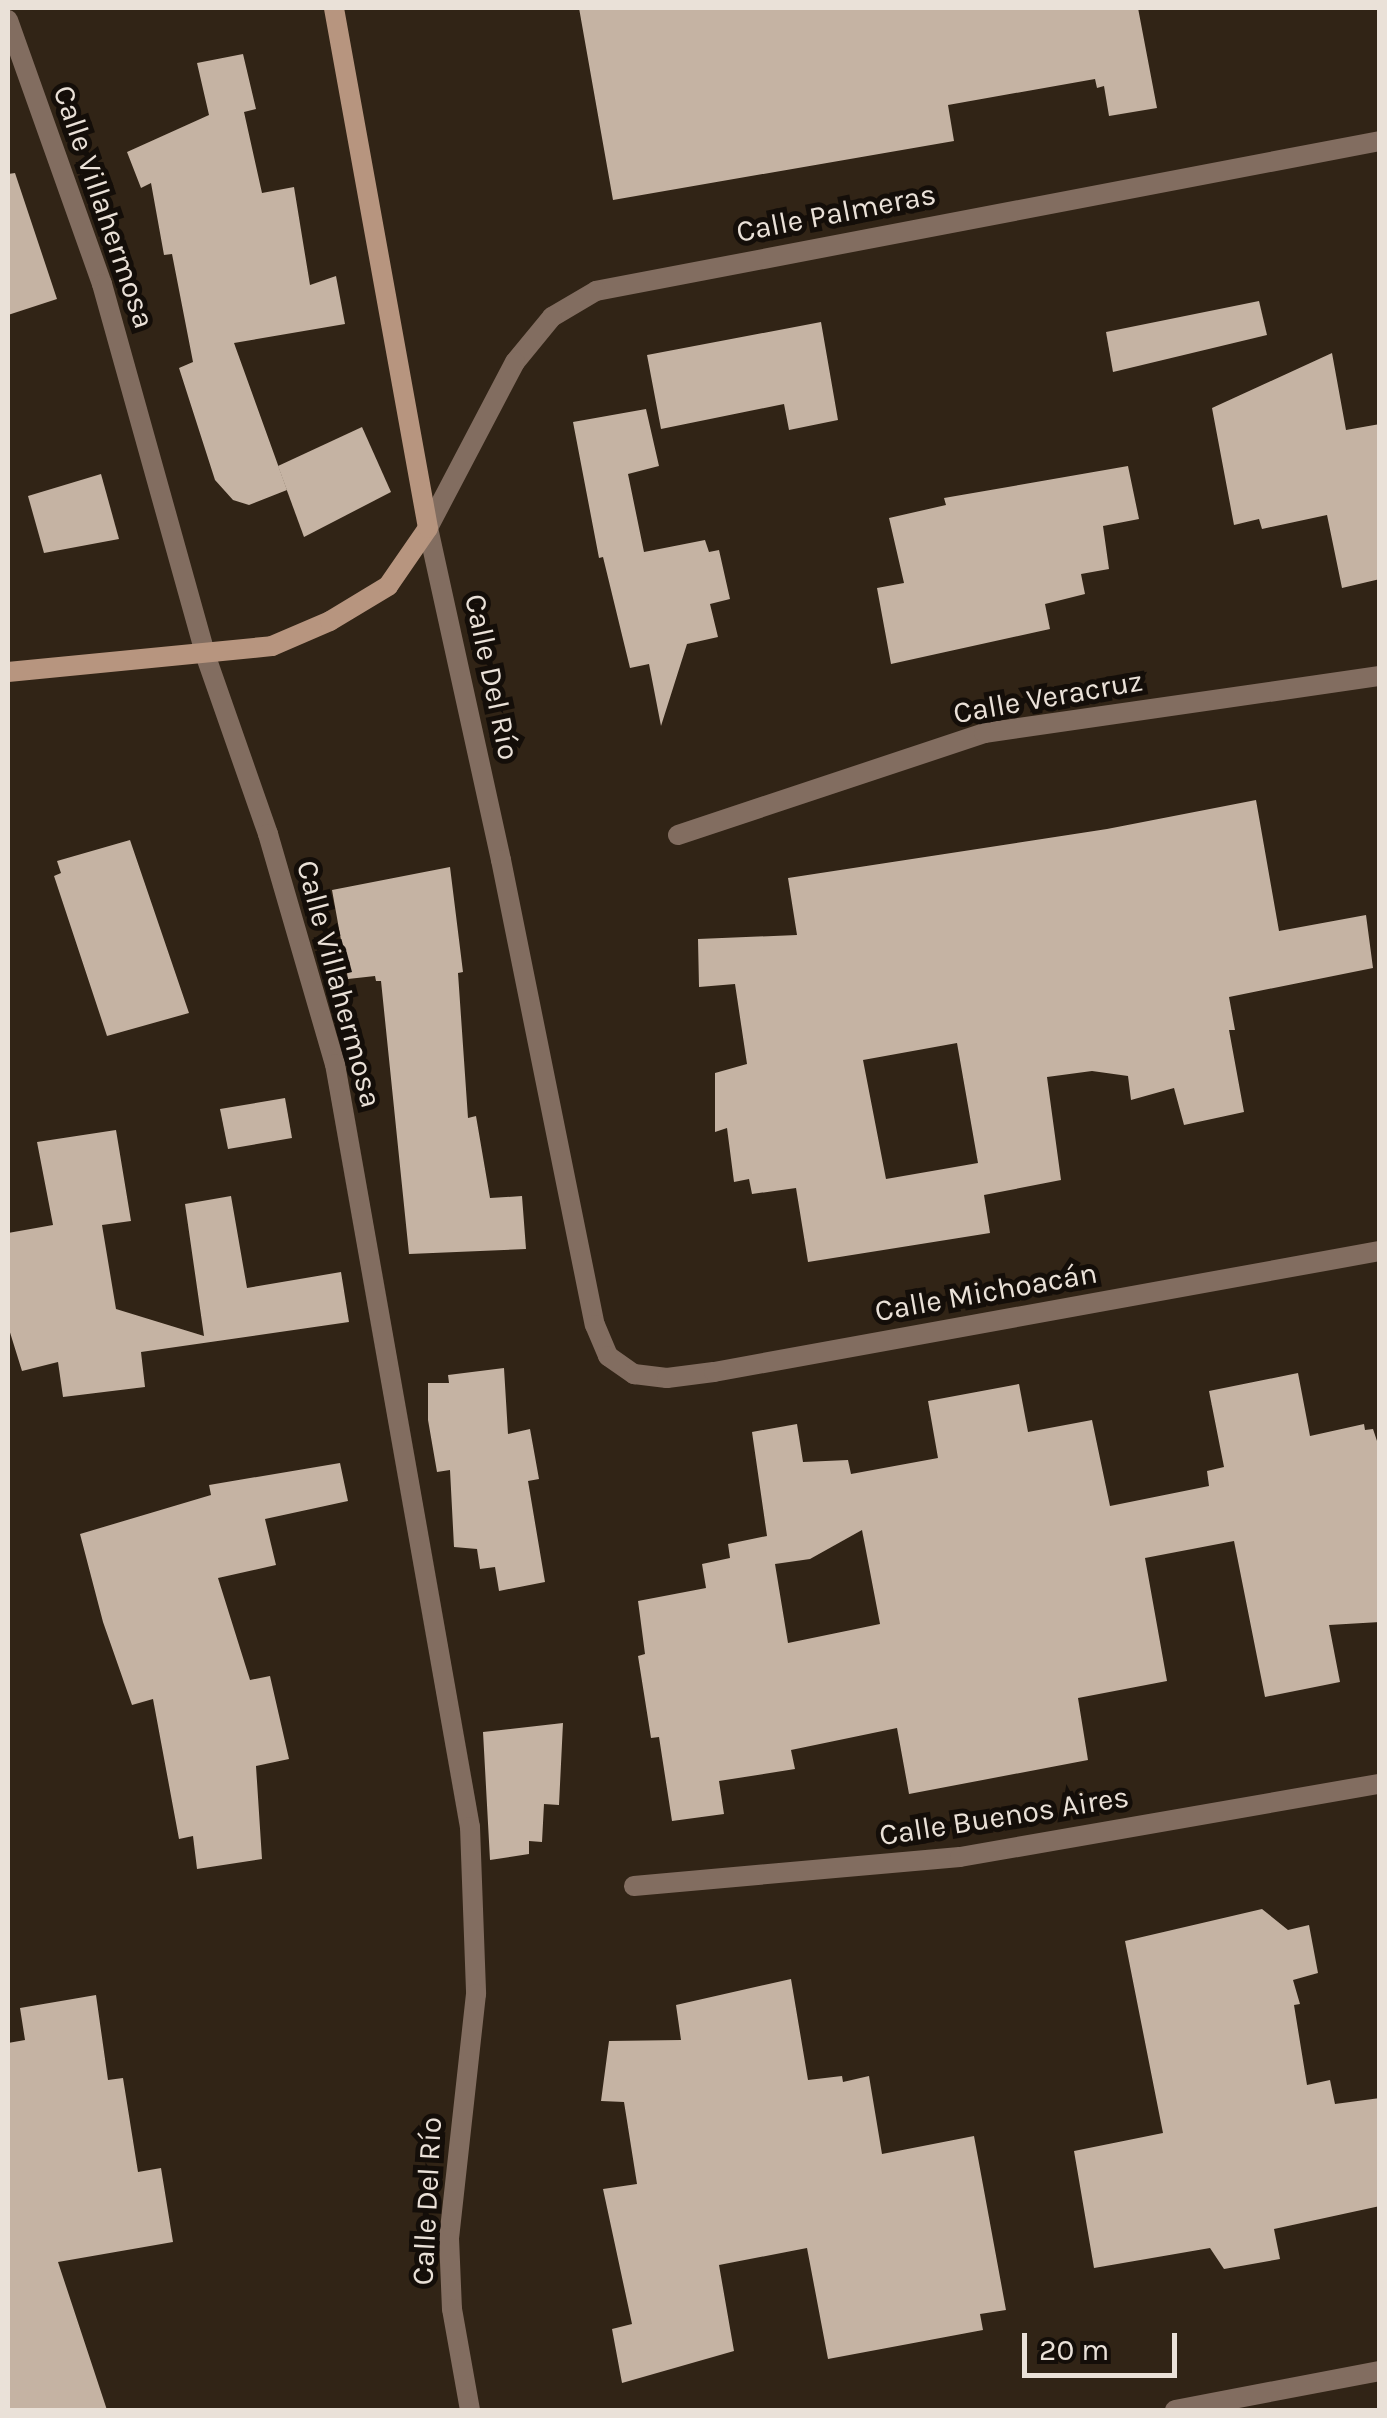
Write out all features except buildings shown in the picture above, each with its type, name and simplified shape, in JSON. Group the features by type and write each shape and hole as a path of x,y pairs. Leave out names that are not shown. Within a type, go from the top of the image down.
{"street":[{"name":"Calle Del Río","path":"334,8 428,528 501,860 595,1325 608,1356"},
{"name":"Calle Villahermosa","path":"8,20 102,284 205,654 268,834 335,1064 470,1828 476,1994"},
{"name":"Calle Palmeras","path":"428,528 515,362 552,318 596,291 1380,141"},
{"path":"8,672 272,646 330,621 388,586 428,528"},
{"name":"Calle Veracruz","path":"678,835 984,733 1380,676"},
{"name":"Calle Michoacán","path":"608,1356 634,1374 668,1378 714,1372 1380,1251"},
{"name":"Calle Buenos Aires","path":"634,1886 960,1857 1380,1784"},
{"name":"Calle Del Río","path":"470,2410 452,2309 449,2238 476,1994"},
{"path":"1175,2410 1380,2370"}]}
